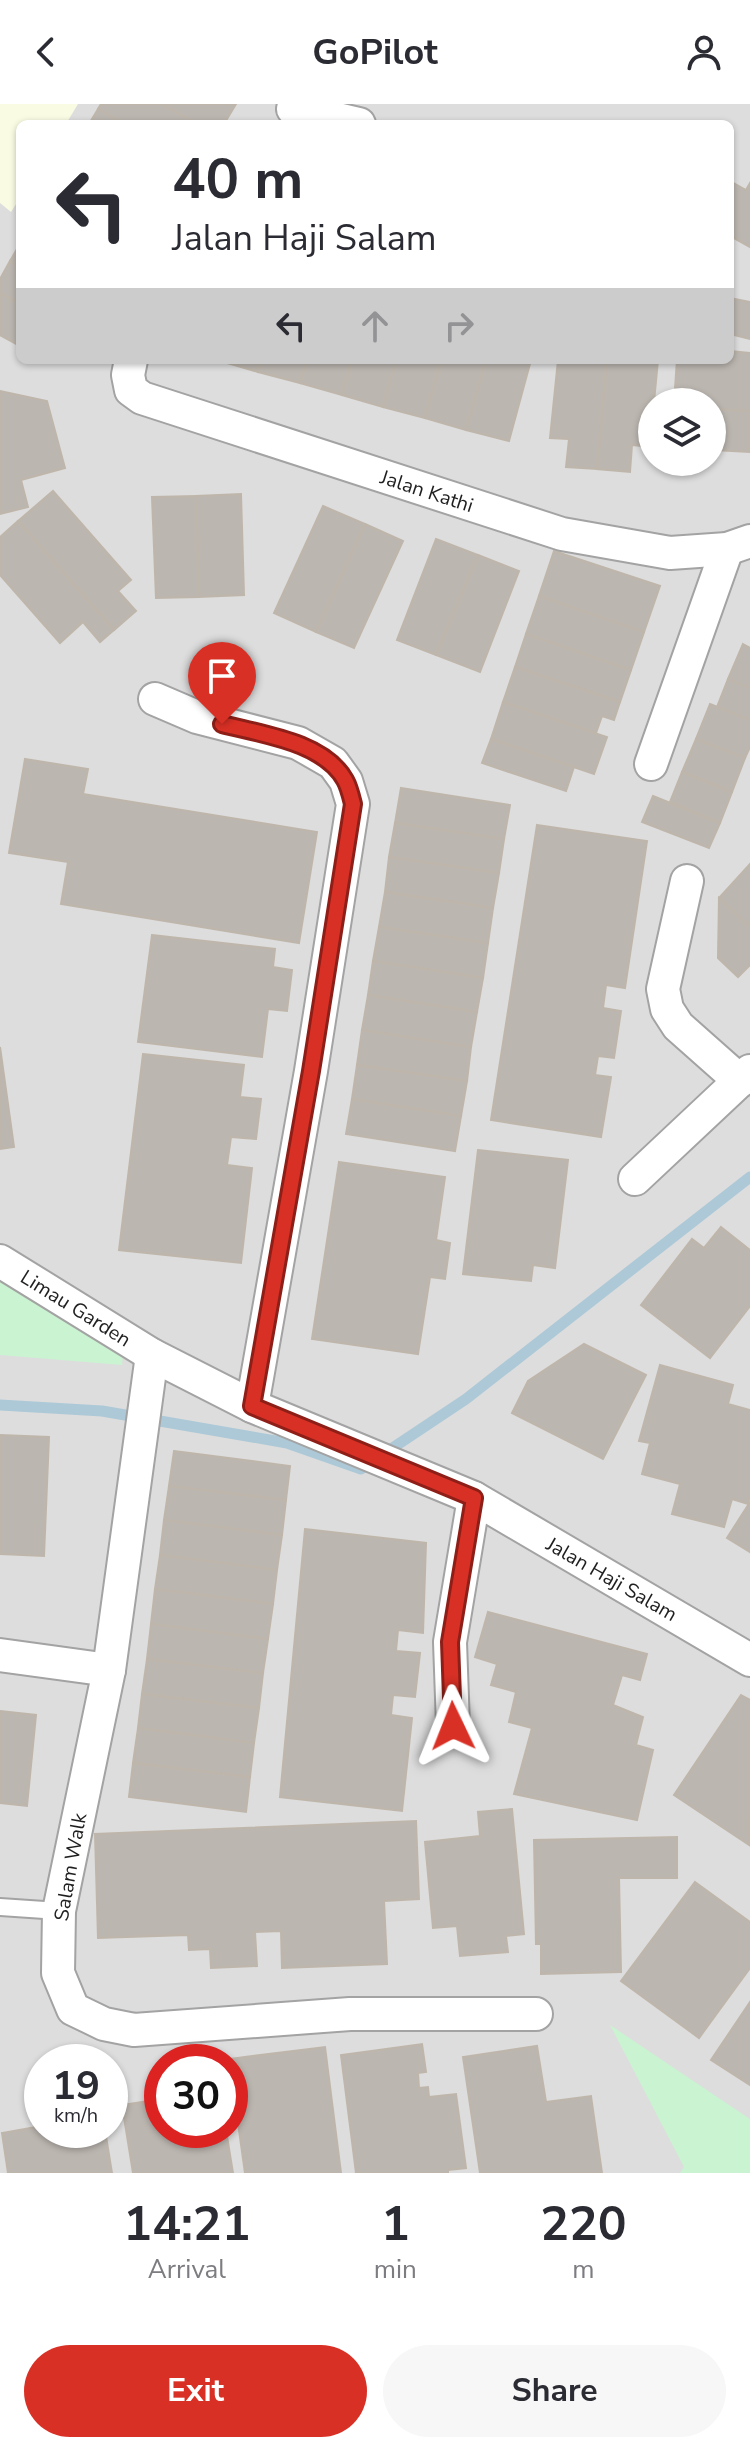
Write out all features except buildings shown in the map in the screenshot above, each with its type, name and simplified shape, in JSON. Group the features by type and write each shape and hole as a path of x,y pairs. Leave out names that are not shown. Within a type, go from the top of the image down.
{"street":[{"path":"290,112 336,120"},
{"name":"Jalan Kathi","path":"131,364 129,383 135,394 156,404 562,534 670,553 738,545 651,764"},
{"path":"155,699 197,717 298,743 333,763 346,781 353,804 252,1406"},
{"path":"635,1179 745,1076 678,1026 667,1009 663,989 687,881"},
{"name":"Limau Garden","path":"0,1261 152,1355"},
{"name":"Jalan Haji Salam","path":"152,1355 252,1406 474,1498 750,1660"},
{"name":"Salam Walk","path":"152,1355 109,1670 59,1911 58,1973 73,2009 104,2024 134,2030 350,2014 536,2014"},
{"path":"453,1726 450,1642 474,1498"},
{"path":"0,1655 109,1670"}],"lane":[{"path":"0,1907 59,1911"}],"shaded area":[{"path":"0,104 750,104 750,2173 0,2173"},
{"path":"0,104 78,104 68,120 16,120 16,204 11,212 0,203"}],"green space":[{"path":"0,1268 124,1342 122,1365 0,1355"},
{"path":"610,2025 750,2119 750,2173 680,2173 684,2167"}],"waterway":[{"path":"0,1405 102,1411 287,1443 361,1469 466,1399 750,1177"}],"route":[{"path":"222,724 298,743 333,763 346,781 353,804 311,1071 252,1406 474,1498 450,1642 453,1726"}]}
